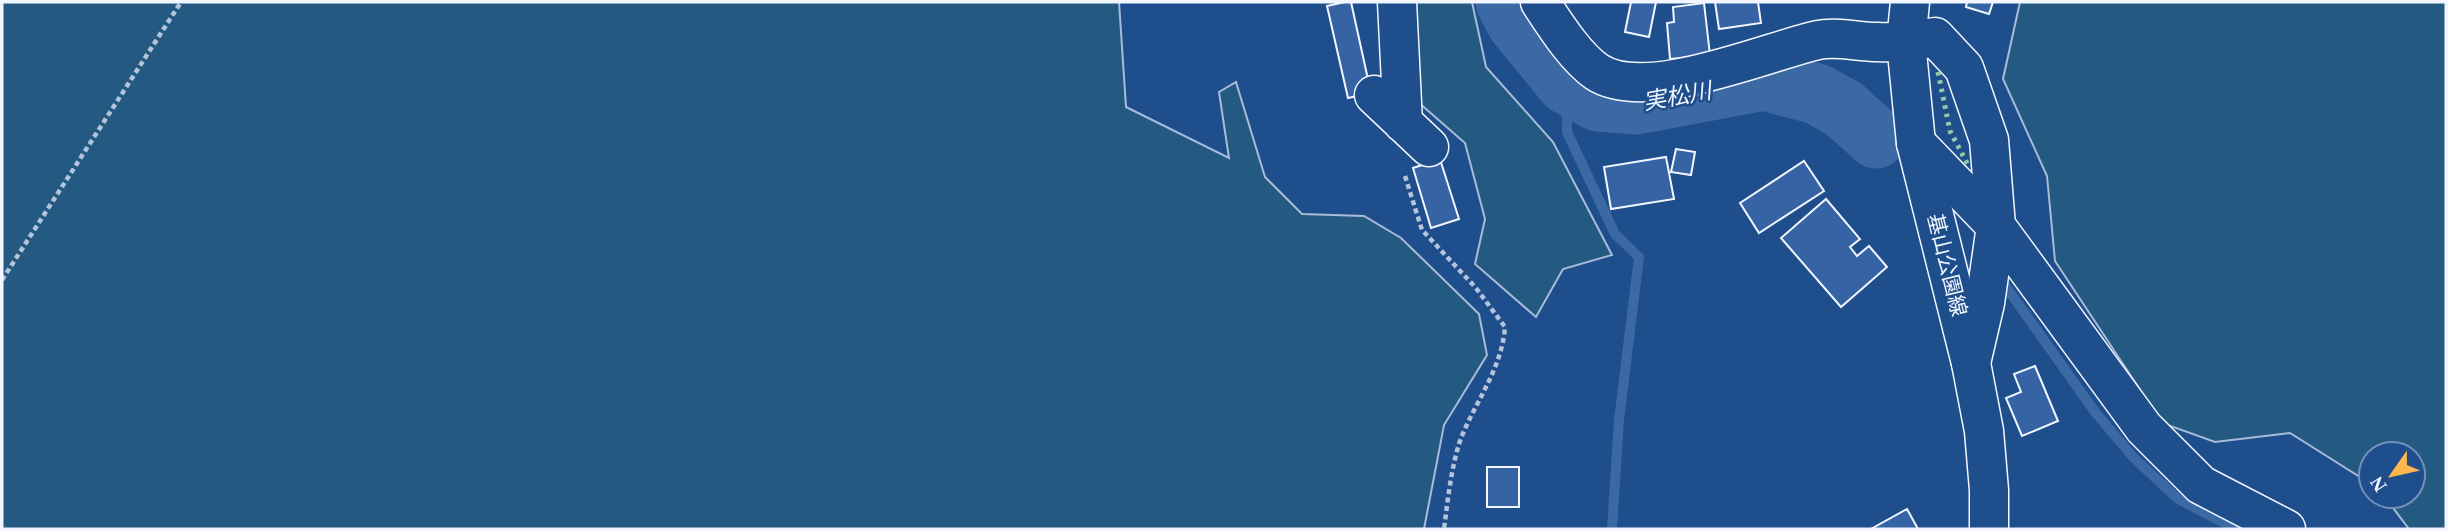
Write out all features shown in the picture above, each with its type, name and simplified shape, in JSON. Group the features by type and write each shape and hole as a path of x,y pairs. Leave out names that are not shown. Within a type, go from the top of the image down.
{"street":[{"path":"1397,2 1416,135"},
{"path":"1540,2 1567,41 1597,72 1625,82 1660,81 1735,65 1821,39 1906,42 1935,37 1964,68 1989,140 1996,226 1985,303 1971,363"},
{"name":"基山公園線","path":"1910,2 1906,42 1916,143 1971,363 1984,431 1989,529"},
{"path":"1374,95 1416,135"},
{"path":"1916,143 1996,226 2144,428 2202,485 2286,529"}],"path":[{"path":"2,280 181,2"},
{"path":"1416,135 1401,148 1405,178 1422,230 1476,288 1505,327 1504,347 1461,439 1450,483 1444,529"}],"shaded area":[{"path":"2,2 1119,2 1126,107 1229,158 1219,92 1236,82 1265,177 1302,214 1364,216 1401,238 1479,314 1487,355 1444,425 1424,529 2,529"},
{"path":"1416,2 1472,2 1486,67 1553,142 1612,255 1563,269 1536,317 1475,264 1485,219 1465,143 1418,102"},
{"path":"2020,2 2446,2 2446,529 2409,529 2395,510 2427,510 2427,440 2357,440 2357,475 2290,433 2215,442 2162,423 2055,261 2047,176 2003,79"}],"building":[{"path":"1351,2 1371,93 1348,98 1327,6"},
{"path":"1631,2 1656,2 1649,37 1625,32"},
{"path":"1715,2 1758,2 1761,23 1719,29"},
{"path":"1967,2 1993,2 1989,14 1966,7"},
{"path":"1704,3 1710,55 1670,59 1667,23 1674,22 1673,7"},
{"path":"1676,149 1695,152 1691,175 1671,172"},
{"path":"1666,157 1674,199 1611,209 1604,167"},
{"path":"1440,159 1459,219 1431,228 1413,168"},
{"path":"1804,161 1824,191 1759,233 1740,203"},
{"path":"1826,199 1860,239 1850,247 1857,256 1869,246 1887,267 1841,307 1781,238"},
{"path":"2035,366 2058,421 2022,436 2006,398 2021,392 2014,374"},
{"path":"1487,467 1519,467 1519,507 1487,507"},
{"path":"1907,509 1918,529 1871,529"}],"waterway":[{"name":"実松川","path":"1506,2 1517,23 1567,84 1598,101 1636,104 1764,80 1817,94 1844,109 1876,138"},
{"path":"1567,84 1567,132 1615,234 1639,257 1619,420 1612,529"},
{"path":"1999,277 2095,412 2133,457 2178,499 2236,529"}],"hedge":[{"path":"1938,72 1950,131 1968,165"}]}
